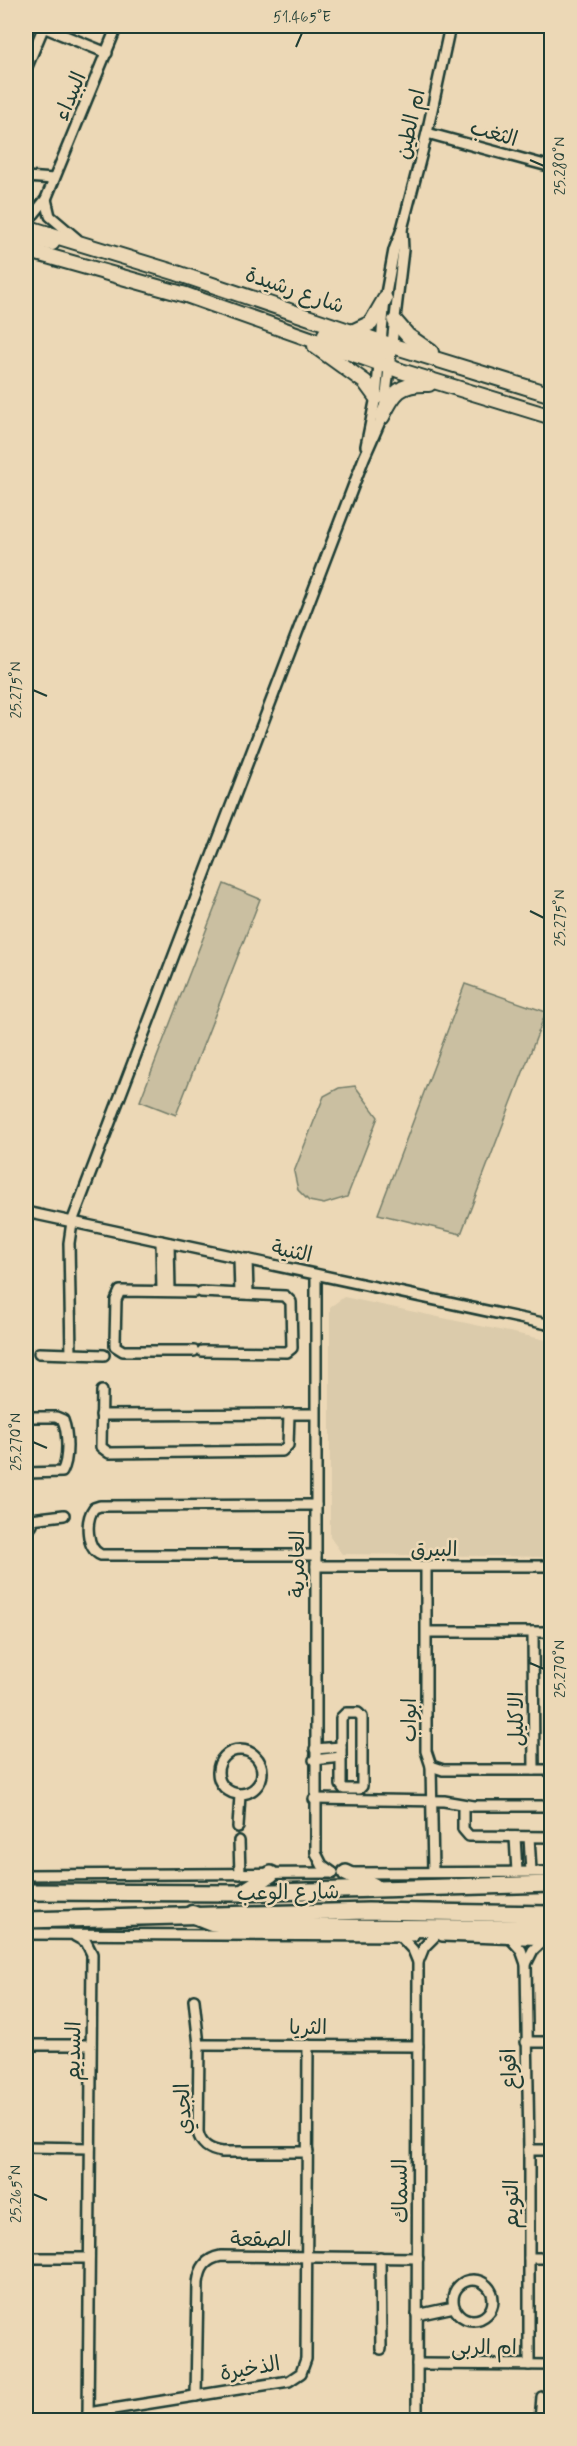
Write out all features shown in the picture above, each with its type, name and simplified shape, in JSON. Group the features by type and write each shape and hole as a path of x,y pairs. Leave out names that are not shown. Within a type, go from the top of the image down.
{"highway":[{"path":"192,1914 212,1922 244,1927 549,1936"}],"main road":[{"path":"339,1873 383,1889"},
{"path":"240,1893 271,1874"},
{"name":"شارع الوعب","path":"26,1892 240,1893 552,1884"},
{"path":"368,1911 410,1905 552,1904"},
{"name":"شارع الوعب","path":"26,1920 75,1927 192,1914 368,1911 552,1914"},
{"path":"26,1924 75,1927"}],"street":[{"path":"26,69 44,26 107,53"},
{"name":"البيداء","path":"26,219 34,214 46,199 117,26"},
{"name":"ام الطين","path":"386,355 385,299 394,250 402,229 427,133 450,26"},
{"name":"الثغب","path":"427,133 552,168"},
{"path":"26,177 54,179"},
{"path":"46,199 47,212 56,224 85,244"},
{"name":"شارع رشيدة","path":"26,227 85,244 352,332 386,355 442,384 552,417"},
{"name":"ام الطين","path":"386,355 395,321 403,250 402,229"},
{"path":"26,238 109,259 124,257"},
{"name":"شارع رشيدة","path":"26,250 110,272 299,334 552,395"},
{"path":"352,332 371,323 385,299"},
{"path":"219,306 242,305 386,355 407,357 552,403"},
{"path":"395,321 423,349 511,384"},
{"path":"299,334 350,370 376,397"},
{"path":"363,458 386,355"},
{"path":"382,417 386,355"},
{"path":"71,1354 69,1243 72,1222 363,458 390,400 405,386 442,384"},
{"name":"الثنية","path":"26,1212 552,1324"},
{"path":"166,1242 166,1291"},
{"path":"243,1259 244,1294"},
{"name":"العامرية","path":"316,1275 314,1760 316,1853"},
{"path":"126,1290 166,1291 289,1298 292,1344 290,1350 123,1351 115,1346 117,1294 126,1290"},
{"path":"39,1353 104,1354"},
{"path":"102,1391 101,1447 109,1453 282,1451 288,1444 289,1414"},
{"path":"101,1415 315,1414"},
{"path":"26,1417 56,1417 63,1420 66,1456 62,1472 26,1473"},
{"path":"316,1505 100,1506 94,1508 90,1514 90,1546 94,1552 101,1555 316,1555"},
{"path":"26,1533 32,1528 28,1517 64,1515"},
{"name":"البيرق","path":"316,1566 552,1566"},
{"name":"ابواب","path":"426,1567 426,1751 431,1766 433,1872"},
{"path":"427,1632 552,1632"},
{"name":"الاكليل","path":"533,1632 534,1770"},
{"path":"346,1713 359,1713 362,1717 360,1789 344,1789 341,1786 341,1752 341,1716 346,1713"},
{"path":"315,1749 341,1752"},
{"path":"234,1751 245,1751 254,1755 261,1764 262,1775 259,1785 251,1792 240,1795 222,1786 218,1776 219,1765 224,1756 234,1751"},
{"path":"314,1760 341,1752"},
{"path":"431,1766 443,1770 552,1770"},
{"path":"238,1827 240,1795"},
{"path":"314,1799 552,1806"},
{"path":"463,1805 463,1829 466,1835 552,1837"},
{"path":"515,1837 517,1872"},
{"path":"529,1837 531,1872"},
{"path":"239,1841 240,1874"},
{"path":"316,1853 322,1865 339,1873"},
{"path":"299,1874 310,1866 316,1853"},
{"name":"شارع الوعب","path":"26,1875 552,1872"},
{"path":"75,1927 92,1954"},
{"name":"شارع الوعب","path":"26,1934 75,1927 111,1935 435,1936 511,1939 549,1936"},
{"path":"92,1954 98,1942 111,1935"},
{"path":"400,1936 410,1945 418,1962"},
{"path":"418,1962 424,1947 435,1936"},
{"path":"526,1964 533,1950 549,1936"},
{"path":"511,1939 521,1950 526,1964"},
{"name":"السديم","path":"89,2258 92,1954"},
{"name":"السماك","path":"417,2421 418,1962"},
{"name":"اقواع","path":"526,1964 529,2150"},
{"name":"الجدي","path":"194,2000 199,2045 198,2132 202,2143 213,2151 222,2152 308,2152"},
{"path":"526,2042 552,2042"},
{"path":"26,2045 91,2045"},
{"name":"الثريا","path":"199,2045 418,2046"},
{"path":"308,2045 308,2257"},
{"path":"26,2147 90,2148"},
{"path":"529,2150 552,2150"},
{"name":"التويم","path":"529,2150 529,2365"},
{"name":"الصقعة","path":"196,2396 198,2283 199,2274 207,2261 221,2256 418,2258"},
{"name":"الذخيرة","path":"88,2417 289,2381 301,2373 306,2359 308,2257"},
{"path":"380,2257 381,2349"},
{"path":"26,2258 89,2258 88,2417"},
{"name":"التويم","path":"529,2258 552,2258"},
{"path":"465,2282 481,2282 491,2293 491,2308 480,2319 465,2318 454,2307 454,2292 465,2282"},
{"path":"417,2314 454,2307"},
{"name":"ام الربى","path":"417,2364 552,2365"},
{"path":"540,2421 539,2402 542,2397 552,2395"}],"shaded area":[{"path":"224,884 260,899 176,1115 140,1101"},
{"path":"465,984 546,1012 461,1234 378,1214"},
{"path":"355,1086 378,1117 347,1197 324,1204 309,1201 298,1190 294,1172 324,1096 339,1088"},
{"path":"344,1297 551,1341 551,1557 342,1554 330,1537 330,1307"}]}
